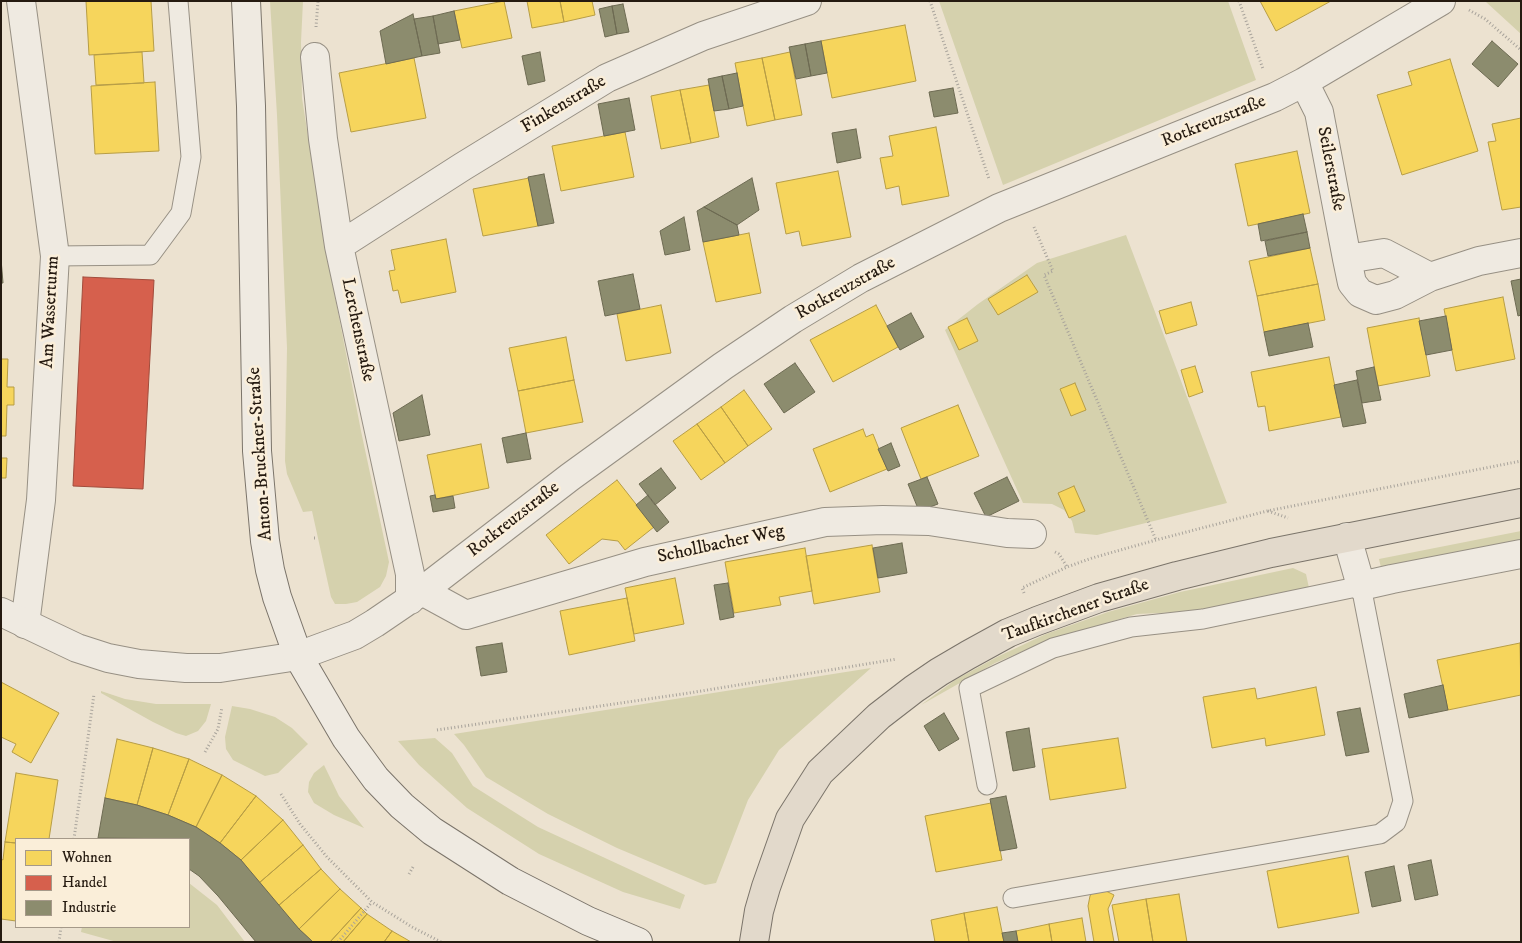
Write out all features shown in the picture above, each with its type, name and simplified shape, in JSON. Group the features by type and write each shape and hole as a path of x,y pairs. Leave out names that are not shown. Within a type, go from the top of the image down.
{"main road":[{"name":"Taufkirchener Straße","path":"754,942 759,911 766,887 790,819 820,772 879,716 939,672 1008,633 1099,598 1177,576 1271,553 1521,503"}],"street":[{"name":"Am Wasserturm","path":"21,1 55,256 41,500 26,624"},
{"name":"Anton-Bruckner-Straße","path":"246,1 251,106 257,451 265,541 270,570 277,597 298,656 346,738 376,779 402,806 432,831 510,880 588,921 638,942"},
{"name":"Finkenstraße","path":"339,246 462,167 607,78 703,36 807,1"},
{"name":"Rotkreuzstraße","path":"1,612 77,648 108,658 139,664 186,668 220,668 298,656 355,635 416,596 570,477 723,366 793,318 861,278 1010,204 1274,97 1452,4"},
{"name":"Lerchenstraße","path":"315,57 323,139 339,246 416,596"},
{"name":"Seilerstraße","path":"1304,82 1319,112 1352,283 1360,293 1376,300 1395,295 1430,277 1521,252"},
{"path":"1347,260 1384,253 1430,277"},
{"name":"Schollbacher Weg","path":"416,596 466,615 645,562 825,522 929,521 1007,534 1032,534"},
{"path":"1347,537 1361,586"},
{"name":"Taufkirchener Straße","path":"1361,586 1521,554"}],"lane":[{"path":"55,256 150,255 181,213 191,157 178,1"},
{"path":"1013,898 1107,886 1380,834 1396,822 1403,801 1361,586"},
{"name":"Taufkirchener Straße","path":"986,785 969,688 1053,648 1131,627 1203,619 1361,586"}],"path":[{"path":"930,1 1010,204 1053,271 1044,274 1156,540"},
{"path":"1239,1 1274,97"},
{"path":"1452,4 1485,19 1521,50"},
{"path":"1022,588 1067,567 1092,558 1267,511 1521,461"},
{"path":"437,730 689,693 897,659"},
{"path":"74,838 94,694"},
{"path":"205,752 218,729 222,707"},
{"path":"281,794 300,824 327,857 372,902 412,927 441,942"},
{"path":"410,874 413,868"},
{"path":"338,942 372,902"},
{"path":"59,942 61,928"}],"shaded area":[{"path":"270,1 303,1 301,42 302,98 325,245 361,431 389,562 386,576 380,587 357,602 346,604 335,604 331,597 312,511 303,512 287,474 285,461 287,348"},
{"path":"939,1 1228,1 1256,80 1003,185"},
{"path":"1521,1 1521,34 1486,2"},
{"path":"1126,235 1227,503 1097,535 1075,533 1072,521 1064,510 1052,504 1023,503 945,330 978,304 1037,263"},
{"path":"1521,531 1521,544 1382,572 1379,559"},
{"path":"1293,568 1306,574 1309,588 1203,611 1137,614 1049,640 995,663 921,705 955,680 997,657 1046,634 1108,612 1180,592"},
{"path":"871,668 779,750 748,800 716,883 705,885 617,848 548,814 486,777 454,734"},
{"path":"101,691 125,699 156,704 211,704 206,721 198,731 186,736 153,722 101,693"},
{"path":"232,706 250,709 275,717 292,728 308,744 278,773 265,776 233,760 226,749 225,737"},
{"path":"435,738 452,753 473,786 538,827 685,895 680,909 623,892 539,854 467,808 419,765 398,741"},
{"path":"324,765 339,796 364,828 334,815 314,803 308,792 309,782 314,773"},
{"path":"190,884 217,905 245,942 117,942 81,932 82,928 190,928"}],"building: Wohnen":[{"path":"86,1 151,1 154,51 89,55"},
{"path":"504,1 512,38 462,48 454,11"},
{"path":"527,1 560,1 564,22 532,28"},
{"path":"560,1 592,1 595,15 564,22"},
{"path":"1260,1 1331,1 1276,31"},
{"path":"905,25 916,81 832,98 821,41"},
{"path":"142,52 144,83 96,85 94,55"},
{"path":"790,52 802,115 775,120 762,58"},
{"path":"414,58 426,118 351,132 339,73"},
{"path":"762,58 775,120 747,126 735,63"},
{"path":"1450,59 1478,151 1402,175 1377,95 1412,85 1408,72"},
{"path":"155,82 159,151 95,154 91,86"},
{"path":"709,85 719,137 691,143 680,90"},
{"path":"680,90 691,143 661,149 651,96"},
{"path":"1521,118 1521,207 1502,210 1488,142 1496,141 1492,124"},
{"path":"936,127 949,196 902,205 899,186 886,189 880,158 893,156 889,136"},
{"path":"625,132 634,177 561,191 552,146"},
{"path":"1297,151 1310,213 1248,226 1235,164"},
{"path":"838,171 851,237 802,246 799,231 786,234 776,183"},
{"path":"529,178 538,226 483,236 473,189"},
{"path":"749,233 761,293 716,302 703,242"},
{"path":"446,239 456,292 401,303 398,290 393,291 389,271 395,270 391,250"},
{"path":"1310,248 1318,284 1257,296 1249,261"},
{"path":"1027,275 1038,292 998,315 988,299"},
{"path":"1318,284 1325,320 1264,332 1257,296"},
{"path":"1503,297 1515,359 1456,371 1444,309"},
{"path":"1191,302 1197,325 1166,334 1159,311"},
{"path":"661,305 671,353 626,361 617,314"},
{"path":"876,305 898,347 833,382 810,340"},
{"path":"967,318 978,341 959,350 948,327"},
{"path":"1419,318 1430,376 1378,386 1367,328"},
{"path":"566,337 574,380 518,391 509,348"},
{"path":"1329,357 1341,417 1269,431 1265,406 1258,407 1251,372"},
{"path":"1,359 8,359 7,387 14,387 14,405 7,405 6,436 1,436"},
{"path":"1195,366 1203,392 1189,397 1181,370"},
{"path":"574,380 583,422 526,433 518,391"},
{"path":"1075,383 1086,410 1071,416 1060,389"},
{"path":"744,390 772,429 748,446 721,407"},
{"path":"958,405 979,456 921,479 901,428"},
{"path":"721,407 748,446 725,463 697,424"},
{"path":"697,424 725,463 701,480 673,441"},
{"path":"863,429 866,437 873,434 887,469 830,492 813,449"},
{"path":"481,444 489,488 436,499 427,455"},
{"path":"1,458 7,458 6,478 1,478"},
{"path":"617,480 654,527 625,550 618,541 602,539 569,564 546,535"},
{"path":"1074,486 1085,511 1069,518 1058,493"},
{"path":"872,545 880,592 814,604 806,556"},
{"path":"805,548 812,591 779,597 781,605 734,613 725,562"},
{"path":"675,578 684,624 634,634 625,588"},
{"path":"627,598 635,641 569,655 560,611"},
{"path":"1520,643 1521,695 1448,710 1437,660"},
{"path":"1,682 59,713 31,763 12,752 16,744 1,737"},
{"path":"1316,687 1325,735 1266,746 1265,738 1212,748 1203,697 1255,688 1257,699"},
{"path":"1118,738 1126,788 1050,800 1042,749"},
{"path":"117,739 153,748 137,805 105,798"},
{"path":"153,748 189,759 168,815 137,805"},
{"path":"189,759 222,775 196,827 168,815"},
{"path":"16,773 58,780 49,838 15,838 15,843 5,842"},
{"path":"222,775 256,796 220,843 196,827"},
{"path":"256,796 283,820 241,860 220,843"},
{"path":"991,803 1002,860 936,872 925,816"},
{"path":"283,820 303,845 259,883 241,860"},
{"path":"5,842 15,843 15,921 1,919 1,859 3,860"},
{"path":"303,845 321,869 278,906 259,883"},
{"path":"1348,856 1359,913 1278,928 1267,871"},
{"path":"321,869 340,889 299,929 278,906"},
{"path":"1096,886 1114,895 1108,909 1114,942 1094,942 1088,906 1090,896"},
{"path":"340,889 361,908 330,942 313,942 299,929"},
{"path":"1179,894 1187,942 1153,942 1146,899"},
{"path":"1146,899 1153,942 1119,942 1112,905"},
{"path":"997,907 1004,942 969,942 964,913"},
{"path":"361,908 367,914 343,942 330,942"},
{"path":"964,913 969,942 935,942 931,920"},
{"path":"367,914 392,931 384,942 343,942"},
{"path":"1082,918 1086,942 1052,942 1049,924"},
{"path":"1049,924 1052,942 1018,942 1016,931"},
{"path":"392,931 406,939 411,942 384,942"}],"building: Handel":[{"path":"83,277 154,280 143,489 73,486"}],"building: Industrie":[{"path":"623,4 629,32 617,34 612,6"},
{"path":"612,6 617,34 605,37 599,9"},
{"path":"454,11 460,40 438,44 433,16"},
{"path":"413,14 422,56 386,64 380,31"},
{"path":"433,16 440,53 422,56 414,19"},
{"path":"821,41 827,73 811,76 805,44"},
{"path":"1492,41 1518,64 1498,87 1472,64"},
{"path":"805,44 811,76 796,79 789,47"},
{"path":"540,52 545,81 528,85 522,56"},
{"path":"737,73 743,106 729,109 722,76"},
{"path":"722,76 729,109 714,111 708,79"},
{"path":"953,88 958,113 934,117 929,92"},
{"path":"629,98 635,130 604,136 598,104"},
{"path":"856,129 861,158 837,163 832,133"},
{"path":"544,174 554,223 538,226 528,177"},
{"path":"752,178 759,210 737,225 704,207"},
{"path":"704,207 737,225 739,235 703,242 697,211"},
{"path":"1303,214 1307,232 1261,241 1258,224"},
{"path":"684,217 690,250 665,255 660,231"},
{"path":"1307,232 1310,248 1268,256 1265,241"},
{"path":"1,259 3,283 1,283"},
{"path":"633,274 640,309 605,316 598,281"},
{"path":"1521,279 1521,315 1518,316 1511,281"},
{"path":"911,313 924,337 900,350 887,326"},
{"path":"1446,316 1452,350 1426,355 1419,321"},
{"path":"1308,323 1313,347 1269,356 1264,332"},
{"path":"795,363 815,392 784,413 764,384"},
{"path":"1374,367 1381,400 1362,403 1356,371"},
{"path":"1357,380 1366,423 1343,427 1334,385"},
{"path":"422,395 430,435 399,441 393,413"},
{"path":"526,433 531,459 507,463 502,438"},
{"path":"891,443 900,466 888,471 878,449"},
{"path":"661,468 676,488 655,505 639,484"},
{"path":"927,477 938,504 919,511 908,484"},
{"path":"1007,477 1019,501 986,517 974,493"},
{"path":"435,495 436,499 453,496 455,508 433,512 430,496"},
{"path":"648,495 669,522 657,532 636,505"},
{"path":"902,543 907,573 878,578 873,548"},
{"path":"728,583 734,617 720,620 714,585"},
{"path":"502,643 507,672 481,676 476,647"},
{"path":"1443,685 1448,710 1409,718 1404,694"},
{"path":"1360,708 1369,752 1346,756 1337,712"},
{"path":"944,713 959,739 939,751 924,726"},
{"path":"1029,728 1035,767 1013,771 1006,732"},
{"path":"1006,796 1017,848 1000,851 990,799"},
{"path":"105,798 137,805 196,827 241,860 299,929 313,942 256,942 218,896 199,876 190,870 190,838 98,838"},
{"path":"1431,860 1438,895 1415,900 1408,865"},
{"path":"1394,866 1401,901 1372,907 1365,872"},
{"path":"1016,931 1018,942 1004,942 1002,933"}]}
